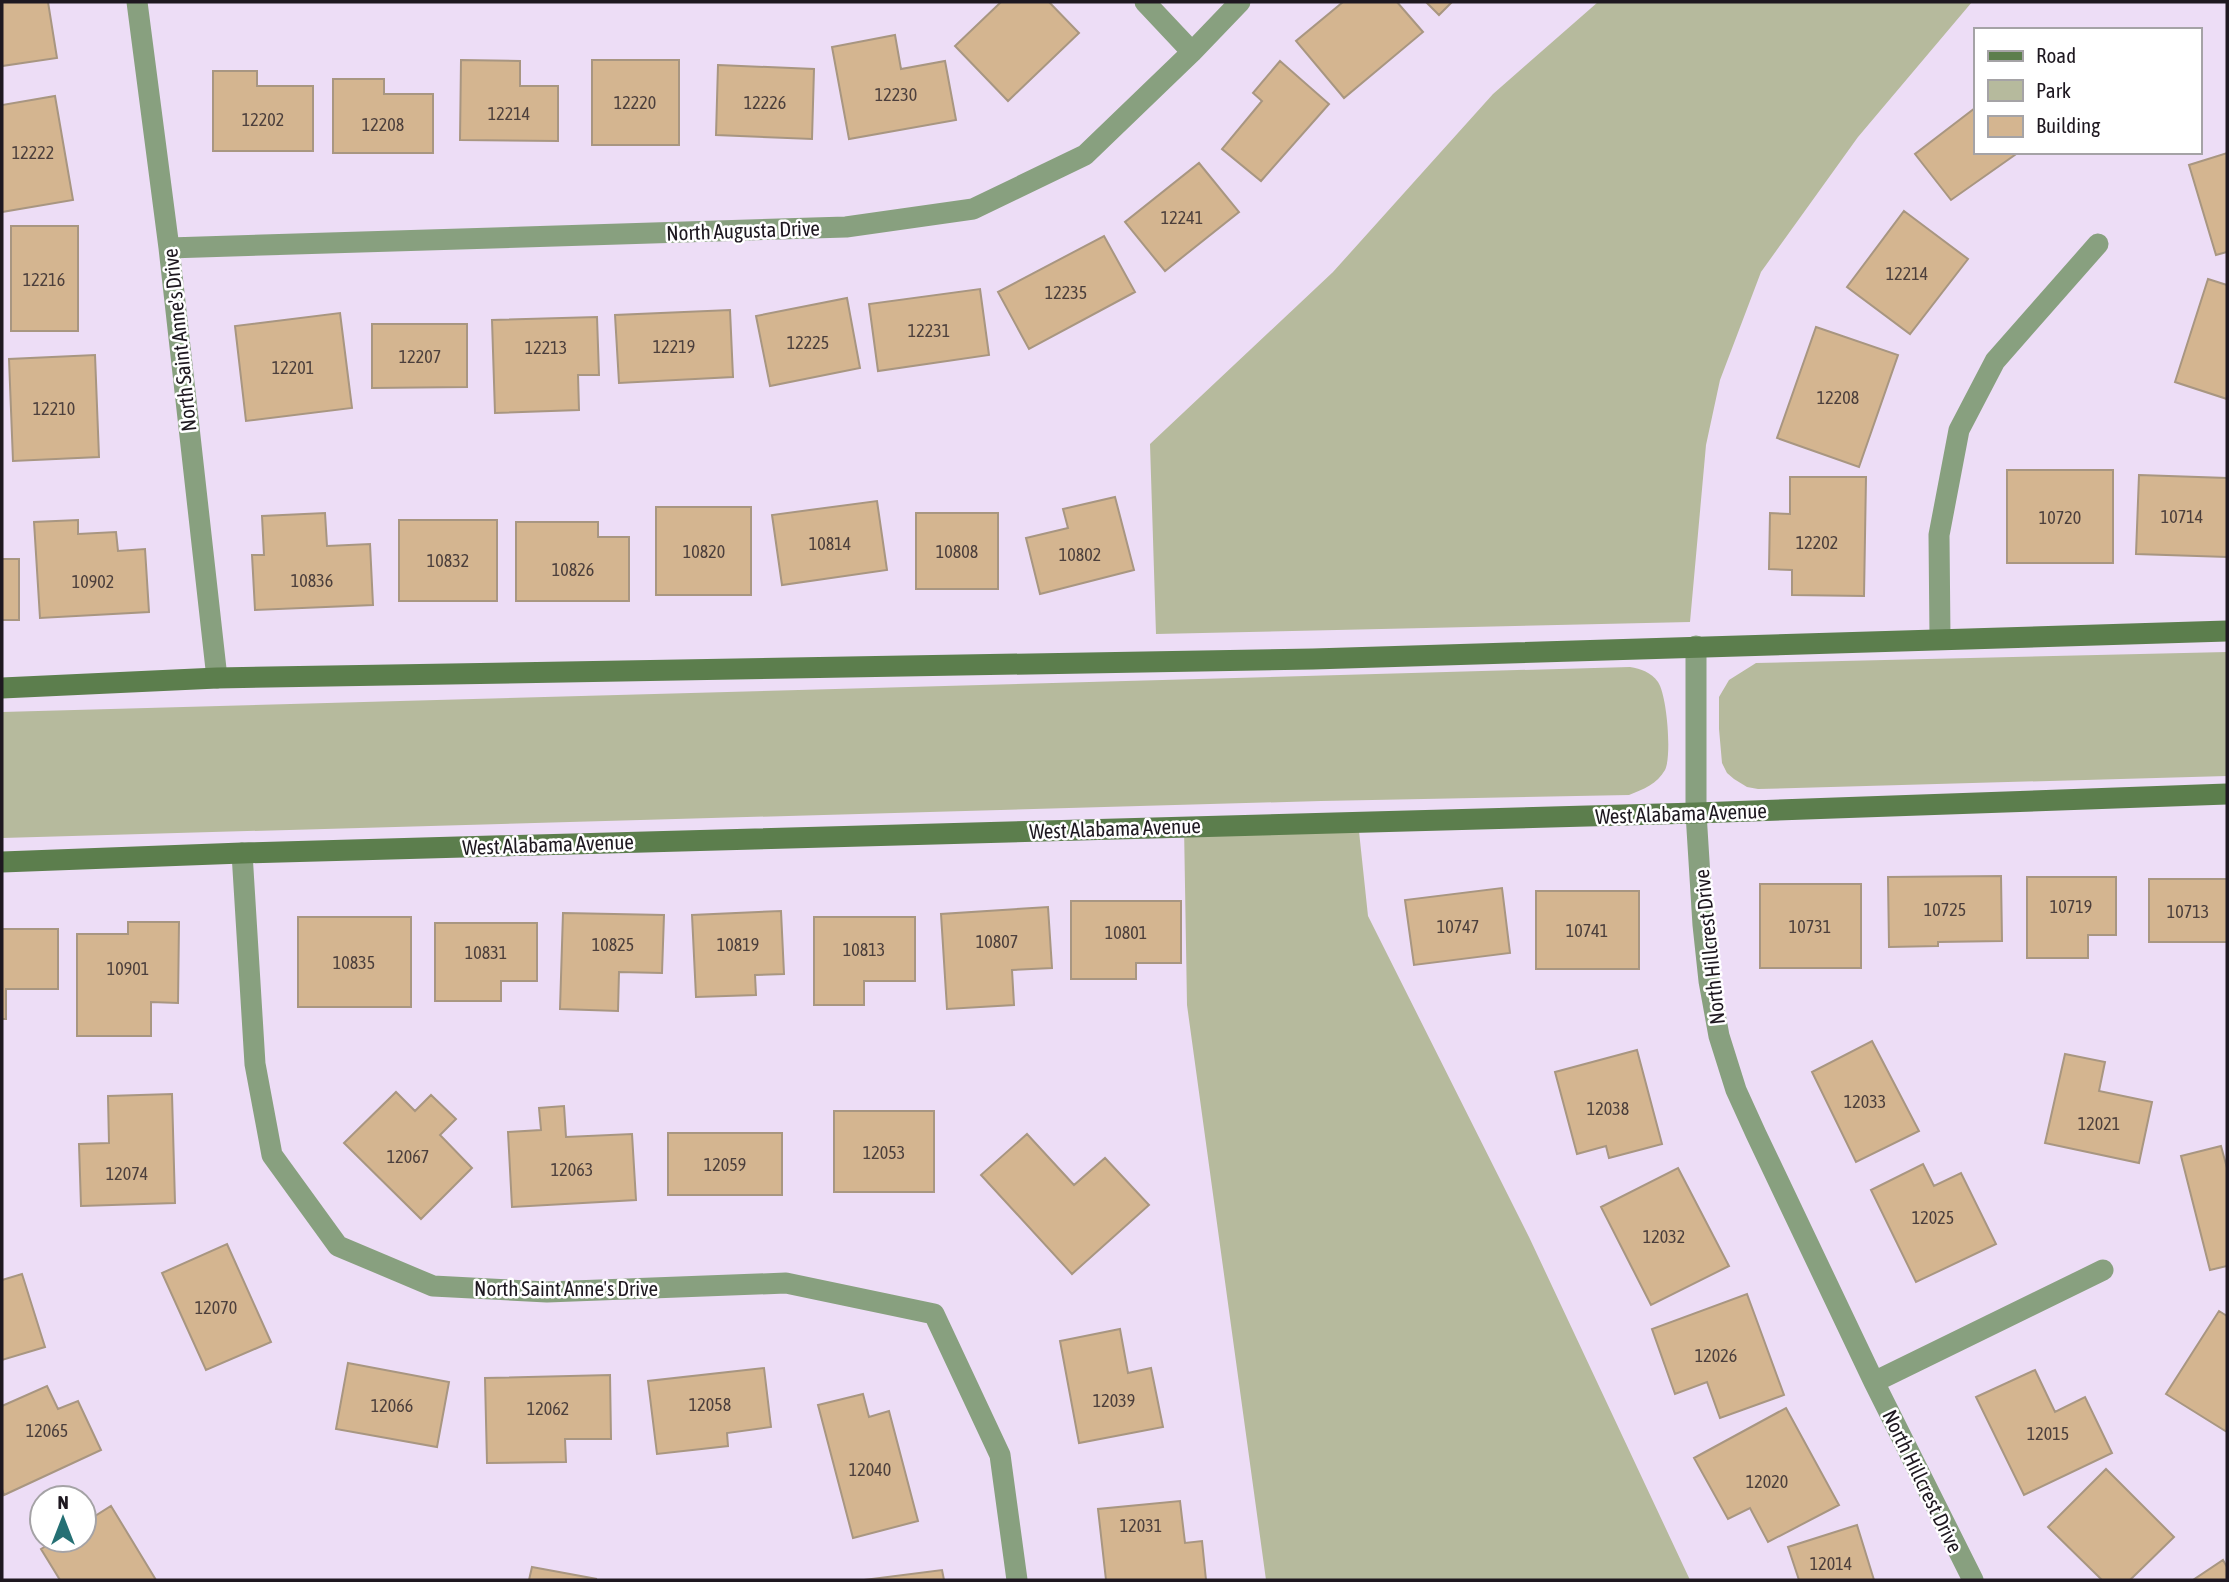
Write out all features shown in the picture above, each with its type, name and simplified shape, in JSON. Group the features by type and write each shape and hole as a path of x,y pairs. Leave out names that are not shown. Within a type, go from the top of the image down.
{"street":[{"name":"North Saint Anne's Drive","path":"137,2 169,248 217,678"},
{"path":"1144,2 1192,52"},
{"name":"North Augusta Drive","path":"169,248 846,227 973,209 1085,155 1240,2"},
{"path":"1940,638 1939,535 1959,430 1995,361 2098,244"},
{"path":"2,688 217,678 1313,659 2227,631"},
{"name":"North Hillcrest Drive","path":"1696,646 1696,813 1709,981 1723,1047 1736,1090 1756,1135 1874,1382 1973,1580"},
{"name":"West Alabama Avenue","path":"2,862 1696,813 2227,794"},
{"name":"North Saint Anne's Drive","path":"242,853 255,1064 272,1155 338,1246 433,1286 547,1292 786,1283 934,1314 1000,1455 1017,1580"},
{"path":"1874,1382 2103,1270"}],"green space":[{"path":"1598,2 1972,2 1858,137 1761,272 1720,380 1706,445 1690,622 1156,634 1150,444 1333,272 1493,94"},
{"path":"2227,652 2227,776 1758,789 1747,787 1734,779 1722,763 1719,697 1729,680 1756,663"},
{"path":"1630,667 1646,672 1658,682 1664,699 1668,739 1667,763 1662,775 1650,786 1629,795 1321,801 2,838 2,712"},
{"path":"1358,822 1368,916 1529,1237 1690,1580 1266,1580 1187,1005 1184,826"}],"building":[{"path":"2,2 48,2 57,58 2,66"},
{"path":"1001,2 1049,2 1079,33 1008,101 955,46"},
{"path":"1343,2 1397,2 1423,32 1344,98 1296,41"},
{"path":"1426,2 1452,2 1439,15"},
{"path":"895,35 901,69 945,61 956,120 849,139 832,47"},
{"path":"461,60 520,61 520,86 558,86 558,141 460,140"},
{"path":"592,60 679,60 679,145 592,145"},
{"path":"1280,61 1329,104 1261,181 1222,149 1262,101 1253,93"},
{"path":"718,65 814,69 812,139 716,135"},
{"path":"213,71 257,71 257,86 313,86 313,151 213,151"},
{"path":"333,79 384,79 384,94 433,94 433,153 333,153"},
{"path":"55,96 73,200 2,212 2,105"},
{"path":"1974,109 1974,154 2016,154 1951,200 1915,154"},
{"path":"2227,153 2227,252 2216,255 2189,165"},
{"path":"1199,163 1239,212 1165,271 1125,222"},
{"path":"1904,211 1968,259 1910,334 1847,287"},
{"path":"11,226 78,226 78,331 11,331"},
{"path":"1104,236 1135,292 1029,349 998,292"},
{"path":"2208,279 2227,285 2227,399 2175,382"},
{"path":"980,289 989,355 878,371 869,304"},
{"path":"847,298 860,368 770,386 756,316"},
{"path":"730,310 733,377 619,383 615,315"},
{"path":"340,313 352,408 246,421 235,326"},
{"path":"597,317 599,375 578,375 579,410 495,413 492,320"},
{"path":"372,324 467,324 467,387 372,388"},
{"path":"1816,327 1898,355 1859,467 1777,438"},
{"path":"95,355 99,457 13,461 9,359"},
{"path":"2007,470 2113,470 2113,563 2007,563"},
{"path":"2139,475 2227,478 2227,557 2136,554"},
{"path":"1790,477 1866,477 1864,596 1792,595 1792,570 1769,569 1770,513 1790,514"},
{"path":"1115,497 1134,570 1040,594 1026,538 1068,528 1063,509"},
{"path":"877,501 887,570 782,585 772,515"},
{"path":"656,507 751,507 751,595 656,595"},
{"path":"325,513 327,546 370,544 373,605 255,610 252,555 264,555 262,516"},
{"path":"916,513 998,513 998,589 916,589"},
{"path":"78,520 78,534 116,532 118,551 145,549 149,612 40,618 34,522"},
{"path":"399,520 497,520 497,601 399,601"},
{"path":"516,522 598,522 598,537 629,537 629,601 516,601"},
{"path":"2,559 19,559 19,620 2,620"},
{"path":"2001,876 2002,941 1938,942 1938,946 1889,947 1888,877"},
{"path":"2027,877 2116,877 2116,935 2088,935 2088,958 2027,958"},
{"path":"2149,879 2227,879 2227,942 2149,942"},
{"path":"1760,884 1861,884 1861,968 1760,968"},
{"path":"1502,888 1510,953 1414,965 1405,900"},
{"path":"1536,891 1639,891 1639,969 1536,969"},
{"path":"1071,901 1181,901 1181,963 1136,963 1136,979 1071,979"},
{"path":"1048,907 1052,968 1012,970 1014,1005 947,1009 941,914"},
{"path":"781,911 784,974 755,975 756,995 696,997 692,915"},
{"path":"563,913 664,915 662,973 619,972 618,1011 560,1009"},
{"path":"298,917 411,917 411,1007 298,1007"},
{"path":"814,917 915,917 915,981 864,981 864,1005 814,1005"},
{"path":"128,922 179,922 178,1003 151,1002 151,1036 77,1036 77,934 128,934"},
{"path":"435,923 537,923 537,981 501,981 501,1001 435,1001"},
{"path":"2,929 58,929 58,989 6,989 6,1019 2,1019"},
{"path":"1872,1041 1919,1131 1856,1162 1812,1072"},
{"path":"1637,1050 1662,1144 1609,1158 1606,1146 1577,1154 1555,1072"},
{"path":"2065,1054 2105,1062 2099,1091 2152,1102 2139,1163 2045,1143"},
{"path":"396,1092 415,1111 431,1095 456,1119 440,1135 472,1168 421,1219 344,1143"},
{"path":"172,1094 175,1203 81,1206 79,1144 109,1143 108,1096"},
{"path":"564,1106 566,1137 632,1134 636,1200 512,1207 508,1132 541,1130 539,1108"},
{"path":"834,1111 934,1111 934,1192 834,1192"},
{"path":"668,1133 782,1133 782,1195 668,1195"},
{"path":"1027,1134 1074,1185 1105,1158 1149,1205 1072,1274 981,1175"},
{"path":"2221,1146 2227,1168 2227,1266 2210,1270 2181,1156"},
{"path":"1923,1164 1934,1186 1961,1173 1996,1244 1916,1282 1871,1190"},
{"path":"1678,1168 1729,1266 1651,1305 1601,1207"},
{"path":"227,1244 271,1342 206,1370 162,1273"},
{"path":"22,1274 45,1347 2,1360 2,1280"},
{"path":"1747,1294 1784,1395 1720,1418 1707,1382 1675,1394 1652,1329"},
{"path":"2219,1311 2227,1316 2227,1432 2166,1394"},
{"path":"1120,1329 1128,1373 1151,1368 1163,1427 1079,1443 1060,1341"},
{"path":"348,1363 449,1382 437,1447 336,1429"},
{"path":"764,1368 771,1427 727,1433 728,1446 657,1454 648,1381"},
{"path":"2035,1370 2055,1412 2085,1397 2112,1453 2024,1495 1976,1397"},
{"path":"610,1375 611,1439 565,1439 566,1462 487,1463 485,1378"},
{"path":"47,1386 58,1409 78,1401 101,1450 4,1495 2,1406"},
{"path":"863,1394 869,1417 889,1411 918,1521 853,1538 818,1405"},
{"path":"1786,1408 1839,1505 1768,1542 1750,1508 1728,1519 1694,1458"},
{"path":"2106,1469 2174,1537 2130,1580 2102,1580 2048,1527"},
{"path":"1180,1501 1185,1543 1202,1541 1206,1580 1106,1580 1098,1509"},
{"path":"111,1506 156,1580 60,1580 44,1554 98,1554 98,1514"},
{"path":"1857,1525 1874,1580 1799,1580 1788,1547"},
{"path":"2223,1560 2227,1567 2227,1580 2193,1580"},
{"path":"532,1567 597,1579 529,1580"},
{"path":"942,1570 944,1580 864,1580"}]}
